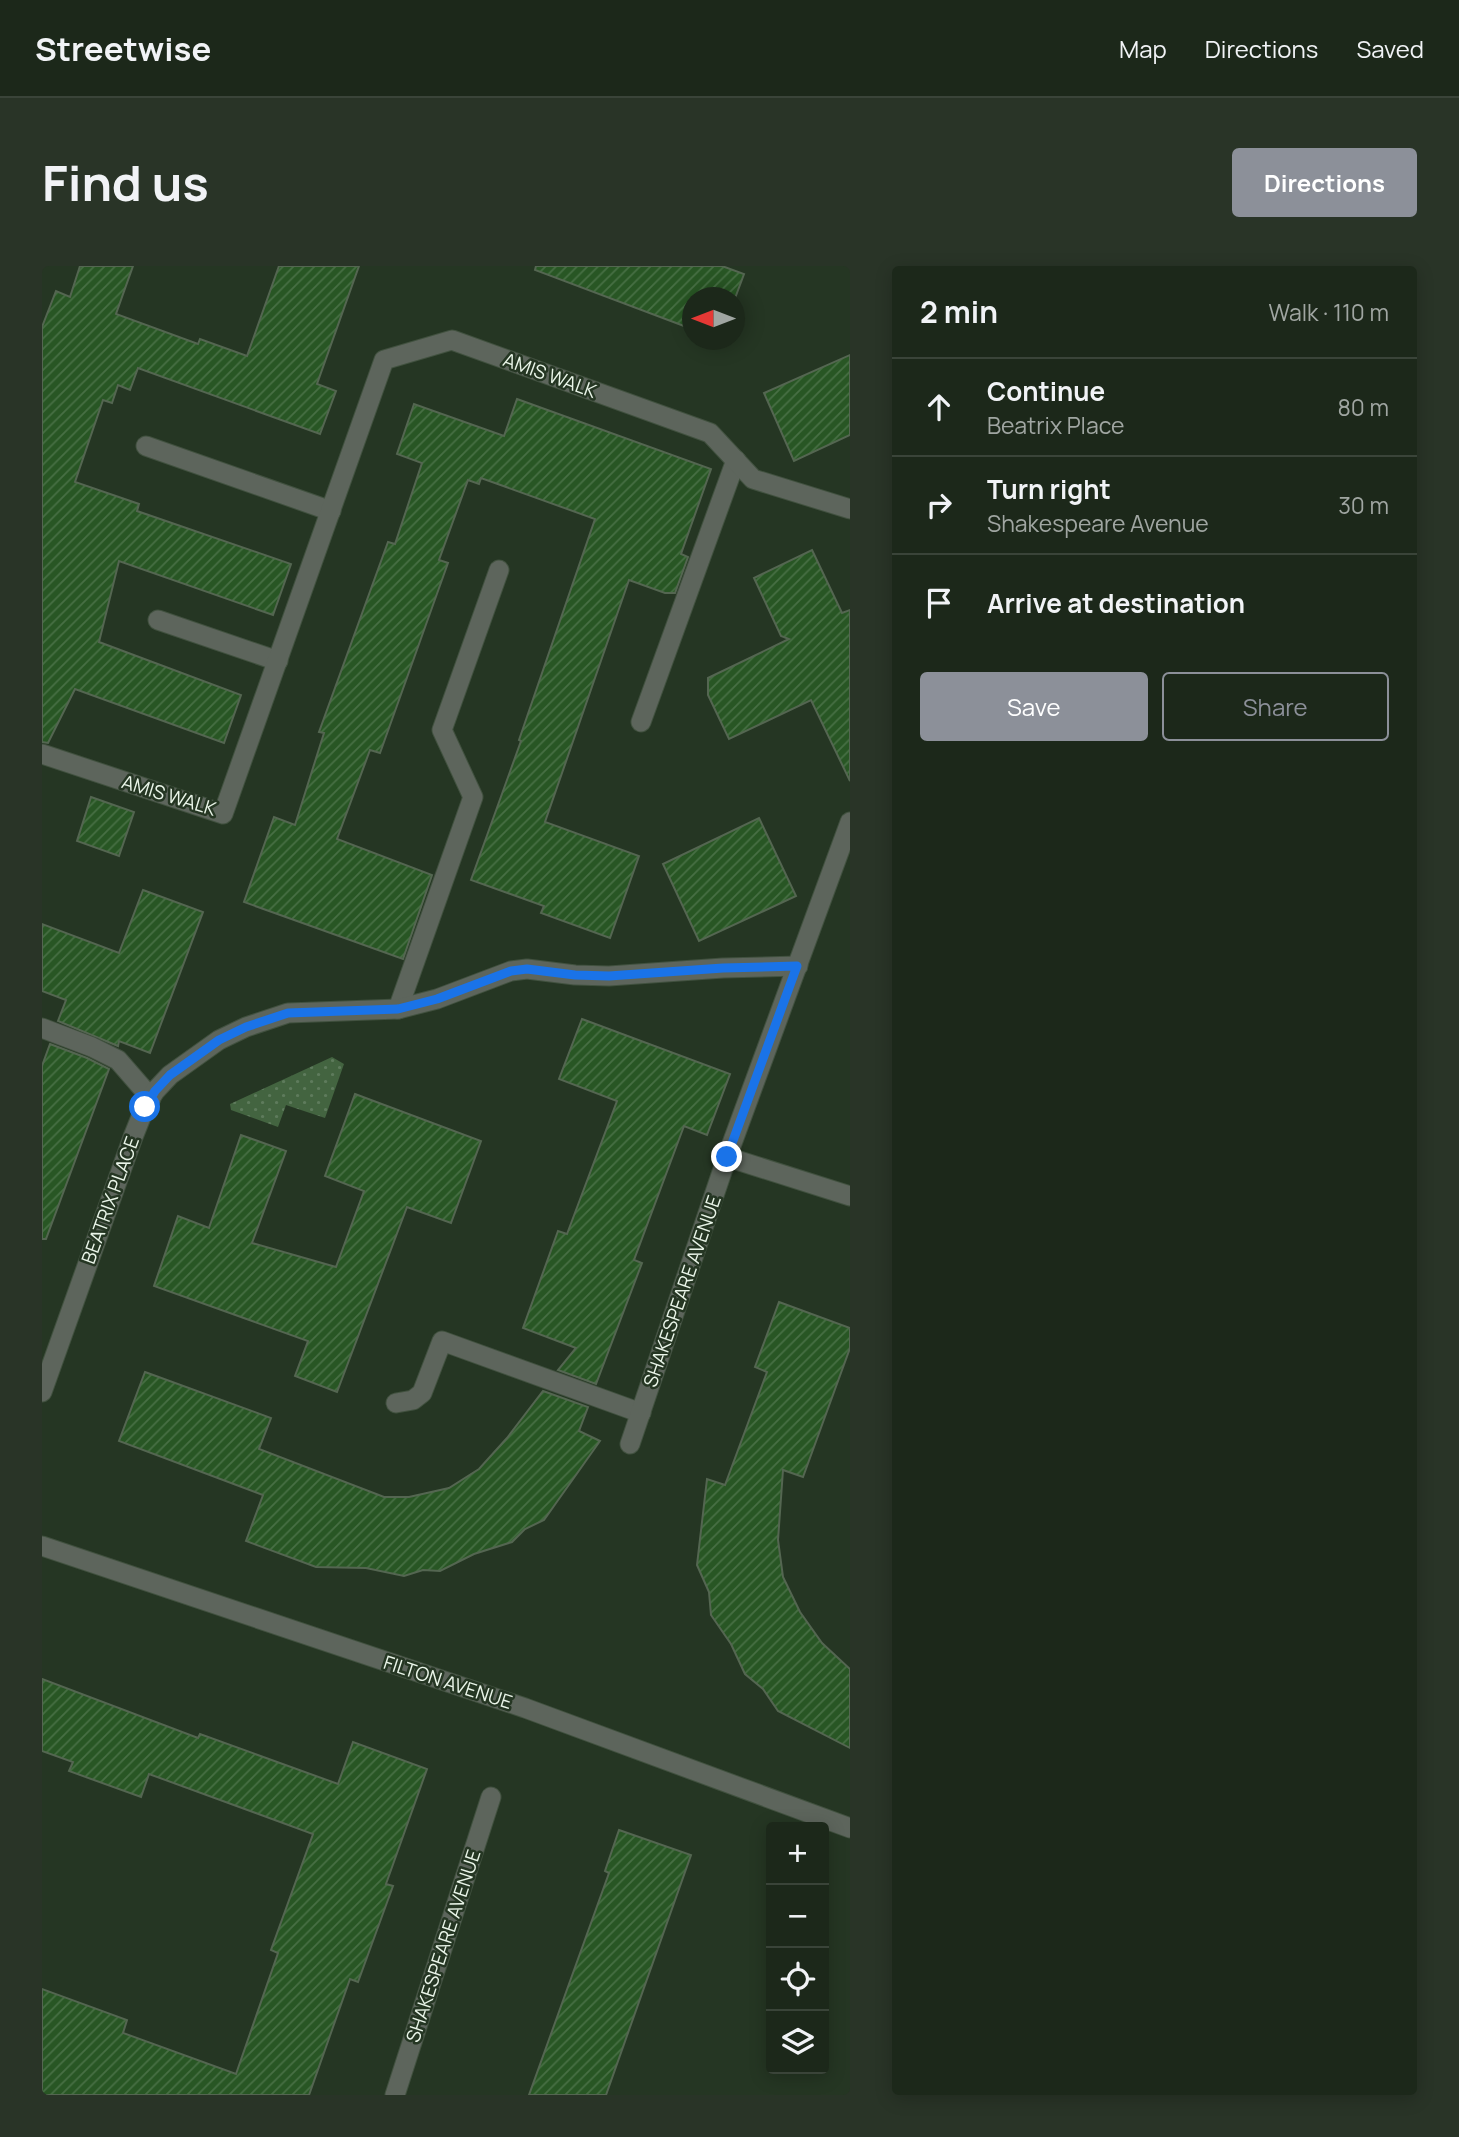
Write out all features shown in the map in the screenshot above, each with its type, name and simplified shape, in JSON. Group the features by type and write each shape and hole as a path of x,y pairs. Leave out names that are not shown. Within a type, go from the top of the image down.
{"street":[{"name":"AMIS WALK","path":"42,754 223,814 384,360 453,340 710,433 753,479 850,509"},
{"path":"146,446 331,511"},
{"path":"641,722 736,460"},
{"path":"398,1009 473,797 442,730 499,570"},
{"path":"158,620 278,661"},
{"name":"SHAKESPEARE AVENUE","path":"630,1444 727,1157 850,822"},
{"name":"BEATRIX PLACE","path":"42,1391 133,1137 151,1098 170,1075 219,1040 264,1020 288,1013 398,1009 437,999 511,971 527,969 609,976 797,966"},
{"path":"42,1028 118,1060 151,1098"},
{"path":"727,1157 850,1196"},
{"path":"396,1403 413,1400 422,1393 442,1341 641,1413"},
{"name":"FILTON AVENUE","path":"42,1546 525,1707 850,1828"},
{"name":"SHAKESPEARE AVENUE","path":"395,2095 491,1797"}],"green space":[{"path":"332,1057 344,1064 325,1118 286,1105 278,1127 231,1110 230,1104"}],"building":[{"path":"80,266 133,266 116,314 198,344 200,339 247,356 279,266 359,266 317,384 336,391 320,434 138,368 130,390 118,385 112,403 103,400 75,482 139,504 137,511 291,564 273,615 119,561 99,642 241,695 224,743 75,689 48,743 42,742 42,327 56,291 70,297"},
{"path":"536,266 722,266 744,274 739,287 682,287 682,325 535,270"},
{"path":"850,355 850,435 794,461 764,393"},
{"path":"517,399 711,469 681,554 688,557 675,593 665,593 629,580 545,822 639,856 610,938 541,913 544,906 471,880 521,741 519,740 595,519 481,478 479,484 468,480 439,560 448,563 380,753 370,750 337,839 432,875 403,959 244,902 274,817 295,825 324,733 319,732 388,542 395,544 422,463 397,454 414,404 504,436"},
{"path":"812,550 842,613 850,610 850,781 811,700 729,739 708,695 708,678 789,639 781,636 754,578"},
{"path":"91,797 134,812 119,856 77,841"},
{"path":"759,818 796,896 699,941 663,864"},
{"path":"143,890 203,912 150,1053 119,1041 118,1046 58,1021 66,1000 42,991 42,924 119,953"},
{"path":"582,1019 730,1074 707,1135 684,1126 634,1260 642,1263 596,1384 558,1370 576,1348 523,1328 558,1231 567,1234 617,1101 559,1079"},
{"path":"50,1044 109,1069 46,1239 42,1239 42,1066"},
{"path":"355,1094 481,1141 451,1223 407,1207 337,1392 295,1376 308,1341 154,1286 178,1216 209,1228 241,1135 286,1151 252,1243 336,1267 364,1191 325,1176"},
{"path":"779,1302 850,1328 850,1348 803,1477 783,1470 778,1540 783,1577 800,1612 822,1643 850,1669 850,1748 778,1711 763,1689 745,1674 731,1644 711,1615 709,1592 697,1565 707,1479 725,1485 767,1372 755,1367"},
{"path":"145,1372 271,1418 259,1449 384,1497 409,1497 449,1488 479,1469 543,1391 588,1407 579,1431 600,1441 544,1520 525,1529 512,1542 474,1554 440,1571 423,1570 404,1576 366,1568 316,1567 246,1541 263,1495 119,1441"},
{"path":"42,1679 198,1738 200,1734 338,1784 353,1742 427,1769 386,1884 393,1886 358,1982 350,1979 309,2095 42,2095 42,1989 127,2020 123,2033 236,2074 278,1953 271,1950 313,1834 149,1774 141,1797 69,1771 73,1762 42,1751"},
{"path":"619,1830 691,1855 606,2095 529,2095 609,1873 605,1871"}],"route":[{"path":"145,1107 155,1091 190,1059 219,1040 246,1027 288,1013 398,1009 437,999 511,971 527,969 609,976 797,966 727,1157"}]}
